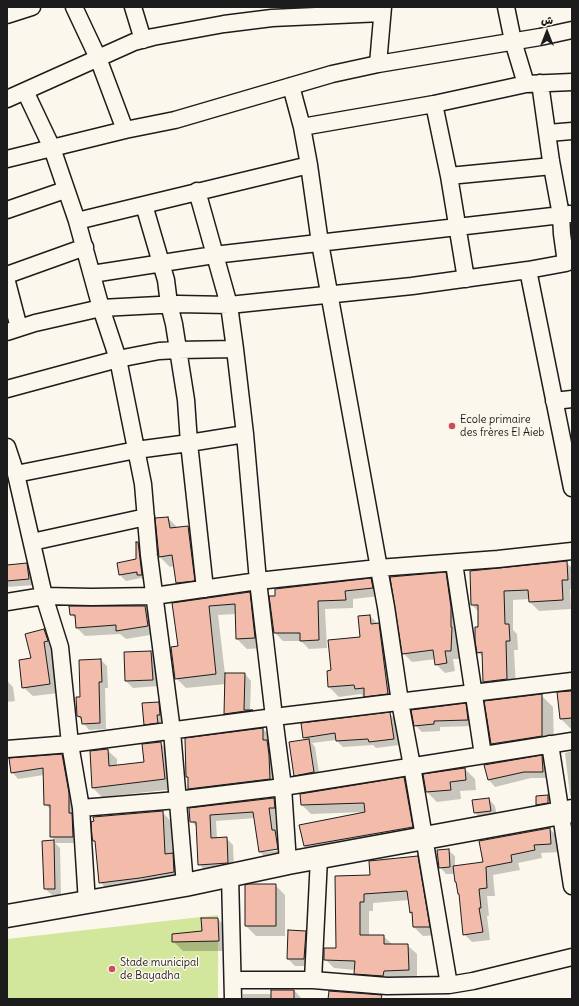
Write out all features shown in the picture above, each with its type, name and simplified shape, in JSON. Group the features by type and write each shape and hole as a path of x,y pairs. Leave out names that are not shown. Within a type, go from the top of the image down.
{"main road":[{"path":"7,916 185,885 288,863 566,812"}],"street":[{"path":"7,15 32,7"},
{"path":"74,7 98,58 125,130"},
{"path":"133,7 143,40"},
{"path":"7,282 13,330 65,315 101,308 169,304 229,305 412,286 569,263 562,234 567,215 552,166 548,133 533,83 513,41 506,7"},
{"path":"7,99 134,42 272,13 382,10 378,64"},
{"path":"7,159 125,130 175,120 332,74 378,64 572,30"},
{"path":"302,127 434,104 533,83 572,82"},
{"path":"291,86 302,127 309,165 320,243 386,607 400,702 449,986"},
{"path":"25,92 52,148 77,221 101,308 118,359 143,484 154,596 172,731 185,885"},
{"path":"434,104 449,176 466,279"},
{"path":"548,133 572,131"},
{"path":"77,221 309,165"},
{"path":"449,176 552,166"},
{"path":"7,210 66,190"},
{"path":"197,191 229,305 235,349 246,434 258,581 283,787 288,863"},
{"path":"144,205 162,262 174,324 186,400 189,443 205,589"},
{"path":"92,274 214,255 458,226 567,215"},
{"path":"7,275 85,248"},
{"path":"528,270 572,488"},
{"path":"7,389 118,359 159,351 235,349"},
{"path":"554,401 572,399"},
{"path":"16,474 136,450 246,434"},
{"path":"8,451 16,474 44,596 60,648 70,744 81,808 86,903"},
{"path":"32,542 146,517"},
{"path":"7,602 44,596 154,596 258,581 378,568 454,563 572,551"},
{"path":"454,563 483,754"},
{"path":"7,749 70,744 274,717 572,681"},
{"path":"81,808 177,800 283,787 572,741"},
{"path":"550,744 566,812 572,886"},
{"path":"313,980 319,858"},
{"path":"230,875 233,999"},
{"path":"233,980 313,980 387,992 449,986 572,957"}],"green space":[{"name":"Stade municipal de Bayadha","path":"218,915 218,999 7,999 7,939"}],"building":[{"path":"168,517 170,528 188,526 195,581 176,583 172,555 159,557 155,518"},
{"path":"136,542 138,542 142,575 137,575 137,572 119,575 117,563 136,559"},
{"path":"567,561 568,580 562,580 563,600 529,602 528,590 504,591 505,624 509,624 510,641 506,641 507,679 483,682 482,652 477,653 475,641 475,627 478,627 478,605 471,605 470,571"},
{"path":"27,563 29,579 7,581 7,565"},
{"path":"446,572 451,607 451,651 445,651 447,663 435,665 433,650 402,654 390,577"},
{"path":"371,578 373,588 345,591 346,600 318,601 319,640 300,641 300,633 274,633 269,596 275,596 275,589"},
{"path":"250,592 255,638 236,639 235,604 209,606 216,674 175,679 171,647 178,646 172,603"},
{"path":"69,606 145,606 148,626 116,631 116,625 76,628 75,615 70,615"},
{"path":"370,615 371,624 379,623 388,694 364,697 364,688 355,689 354,685 328,687 327,671 331,670 328,640 360,637 358,616"},
{"path":"44,629 48,641 44,642 50,684 22,688 19,660 31,658 25,634"},
{"path":"151,651 153,680 125,681 124,652"},
{"path":"101,659 102,682 99,682 100,723 82,724 81,717 77,716 76,697 80,697 79,660"},
{"path":"225,673 245,673 244,710 253,710 224,714"},
{"path":"572,691 572,718 560,719 557,692"},
{"path":"542,694 542,736 491,744 484,701"},
{"path":"159,702 160,715 157,715 158,723 144,725 142,703"},
{"path":"466,703 468,720 434,721 434,724 414,726 411,710"},
{"path":"390,712 394,739 369,742 368,739 336,741 335,733 303,738 301,723"},
{"path":"263,728 263,740 267,740 270,779 188,789 188,777 186,777 185,738"},
{"path":"309,739 314,772 294,776 289,742"},
{"path":"161,742 165,779 92,788 90,751 108,749 109,766 144,762 142,744"},
{"path":"62,754 69,793 69,813 72,813 73,837 50,837 50,805 44,805 43,768 11,773 9,758"},
{"path":"542,755 543,772 524,772 488,780 484,765"},
{"path":"465,768 466,780 450,782 451,790 426,792 423,774"},
{"path":"404,777 413,827 304,846 299,825 365,812 364,803 301,805 300,794"},
{"path":"548,795 548,803 536,805 536,796"},
{"path":"274,798 275,808 269,808 272,830 275,830 278,849 259,852 253,812 210,815 211,838 227,837 228,863 198,865 196,822 190,822 189,808"},
{"path":"489,798 491,811 474,813 472,800"},
{"path":"163,811 165,854 173,853 174,872 99,883 95,841 93,841 92,837 91,822 94,821 93,817"},
{"path":"550,828 551,844 534,845 535,850 511,855 512,862 486,867 487,888 479,889 481,908 479,908 483,932 463,935 459,894 455,882 453,866 483,862 479,841"},
{"path":"54,840 55,889 44,889 42,841"},
{"path":"449,849 450,867 439,868 437,850"},
{"path":"418,856 430,927 413,927 412,912 410,913 407,891 364,894 364,902 360,902 360,935 384,935 384,944 408,944 409,970 384,971 383,976 354,974 355,961 324,960 324,948 336,948 335,876 370,875 369,861"},
{"path":"276,884 276,926 245,926 245,885"},
{"path":"201,918 218,918 219,941 172,942 172,934 202,931"},
{"path":"288,930 306,931 304,959 287,959"},
{"path":"271,990 294,990 294,999 271,999"},
{"path":"329,991 382,995 381,999 328,999"}],"place":[{"name":"Ecole primaire des frères El Aieb","path":"452,426"},
{"name":"Stade municipal de Bayadha","path":"112,969"}]}
